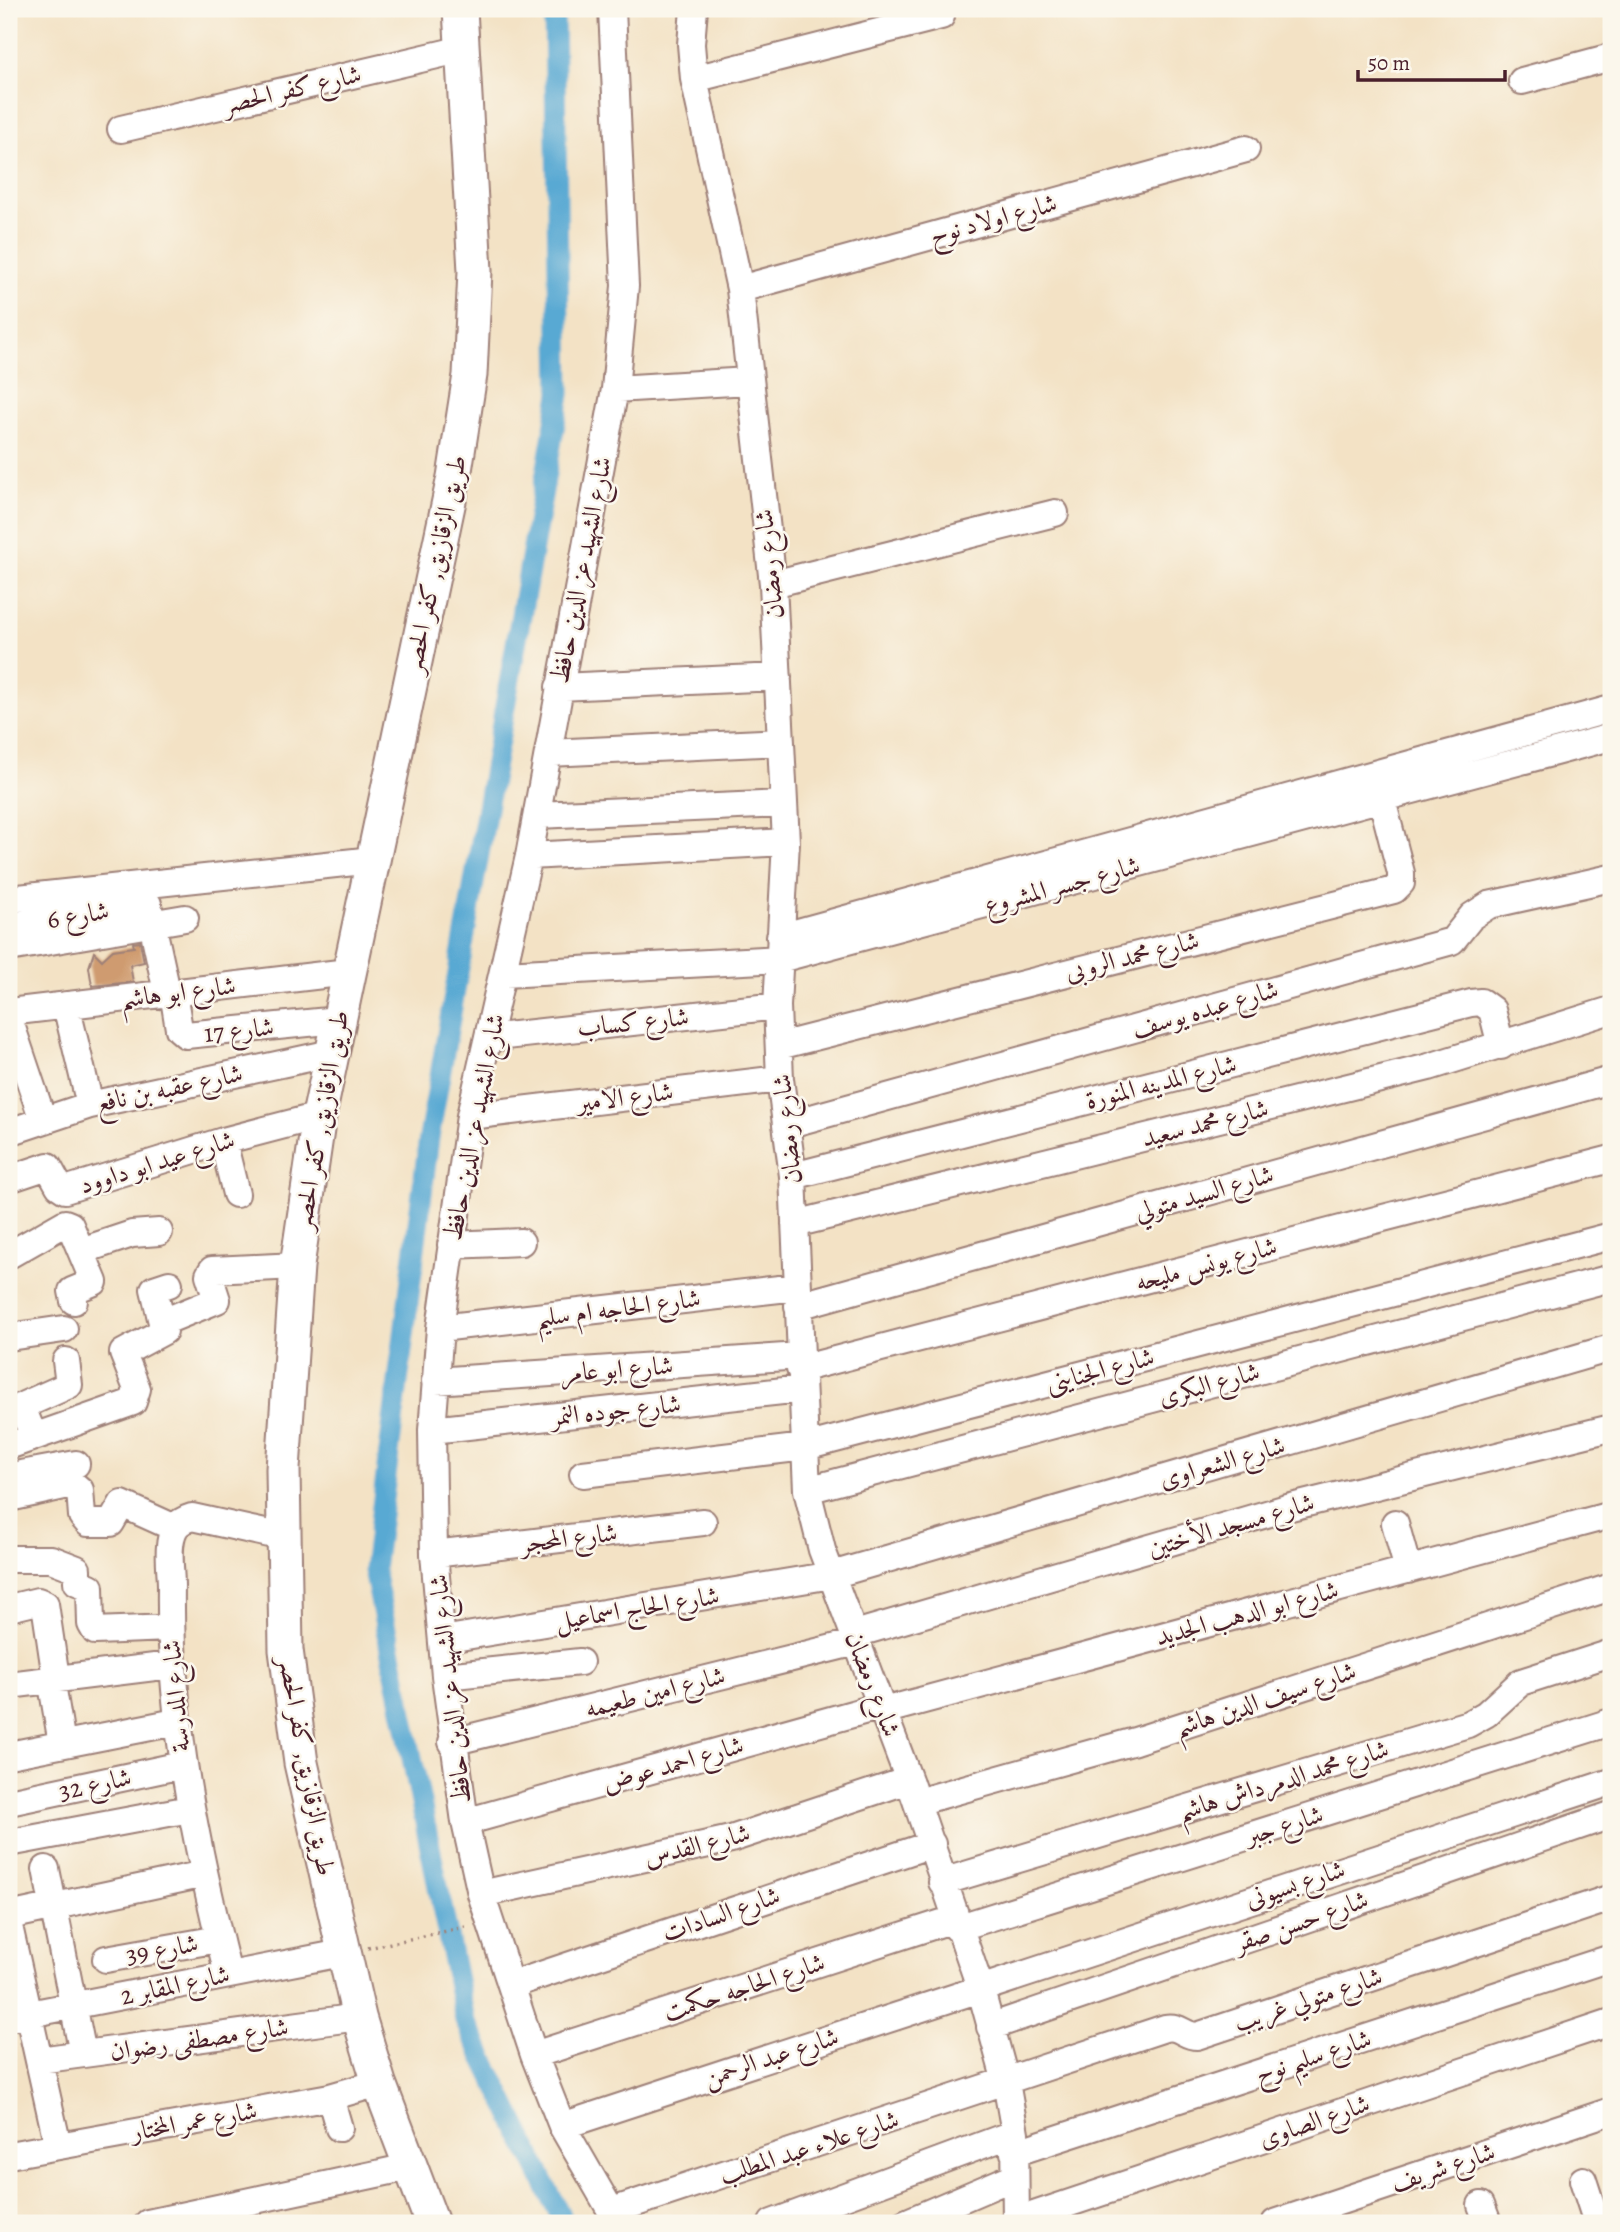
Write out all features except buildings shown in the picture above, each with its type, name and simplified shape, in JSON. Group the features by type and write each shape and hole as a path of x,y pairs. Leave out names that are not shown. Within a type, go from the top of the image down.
{"main road":[{"name":"طريق الزقازيق, كفر الحصر","path":"426,2222 359,2017 307,1797 292,1707 285,1628 285,1401 297,1266 319,1116 454,477 470,374 475,271 460,9"}],"street":[{"name":"شارع الشهيد عز الدين حافظ","path":"612,9 625,285 615,390 529,856 470,1116 440,1328 432,1430 435,1554 445,1676 465,1822 481,1894 534,2055 562,2126 615,2217"},
{"name":"شارع رمضان","path":"694,9 691,44 694,79 740,289 774,584 786,842 777,1006 780,1079 793,1176 807,1490 819,1539 932,1844 955,1923 979,1987 1006,2082 1014,2155 1016,2222"},
{"path":"694,79 941,16"},
{"name":"شارع كفر الحصر","path":"121,129 463,49"},
{"path":"1522,81 1611,57"},
{"name":"شارع اولاد نوح","path":"740,289 1246,149"},
{"path":"615,390 749,381"},
{"path":"774,584 1055,513"},
{"path":"559,687 778,677"},
{"name":"شارع جسر المشروع","path":"780,948 1611,709"},
{"name":"شارع جسر المشروع","path":"504,974 780,948 1382,800 1611,737"},
{"path":"548,753 781,742"},
{"name":"شارع محمد الروبى","path":"779,1046 1394,890 1401,883 1401,873 1382,800"},
{"path":"537,815 784,804"},
{"path":"529,856 786,842"},
{"path":"9,948 148,904 373,860"},
{"name":"شارع عبده يوسف","path":"786,1125 1452,940 1472,916 1489,905 1611,878"},
{"path":"9,900 148,904 186,918"},
{"path":"148,904 170,992"},
{"name":"شارع 6","path":"9,926 148,904"},
{"name":"شارع ابو هاشم","path":"9,1012 348,972"},
{"name":"شارع 17","path":"170,992 178,1027 186,1035 338,1020"},
{"name":"شارع المدينه المنورة","path":"793,1176 1471,1003 1481,1002 1492,1010 1501,1046"},
{"path":"66,1005 90,1105"},
{"name":"شارع كساب","path":"488,1038 777,1006"},
{"name":"شارع محمد سعيد","path":"795,1224 1429,1067 1611,1010"},
{"path":"9,1020 43,1120"},
{"name":"شارع عقبه بن نافع","path":"9,1132 90,1105 332,1053"},
{"name":"شارع الامير","path":"470,1116 780,1079"},
{"name":"شارع السيد متولي","path":"797,1296 1611,1080"},
{"name":"شارع عيد ابو داوود","path":"9,1179 48,1166 52,1168 59,1186 65,1190 223,1141 319,1116"},
{"path":"223,1141 236,1194"},
{"name":"شارع يونس مليحه","path":"800,1372 1611,1159"},
{"path":"9,1255 68,1223 94,1283 73,1291 74,1301"},
{"path":"81,1251 132,1234 159,1232"},
{"name":"شارع الجناينى","path":"583,1474 805,1447 1611,1236"},
{"path":"451,1245 520,1242"},
{"path":"163,1322 217,1300 209,1275 212,1270 297,1266"},
{"name":"شارع البكرى","path":"807,1490 1611,1278"},
{"path":"18,1442 132,1402 137,1389 123,1353 162,1333 163,1322 154,1289 169,1284"},
{"name":"شارع الحاجه ام سليم","path":"440,1328 797,1296"},
{"path":"9,1337 64,1328"},
{"name":"شارع الشعراوى","path":"832,1575 1611,1348"},
{"path":"20,1488 18,1442 24,1405 69,1385 66,1361"},
{"name":"شارع ابو عامر","path":"435,1381 800,1372"},
{"name":"شارع جوده النمر","path":"432,1430 800,1372"},
{"name":"شارع مسجد الأختين","path":"856,1638 1287,1508 1611,1428"},
{"path":"20,1488 76,1464"},
{"path":"20,1488 73,1484 80,1490 82,1516 88,1522 111,1524 122,1504 175,1528 192,1517 283,1537"},
{"name":"شارع ابو الدهب الجديد","path":"882,1708 1611,1515"},
{"name":"شارع المحجر","path":"435,1554 703,1522"},
{"path":"1395,1523 1408,1570"},
{"name":"شارع المدرسة","path":"175,1528 172,1537 170,1628 176,1722 190,1809 228,1974"},
{"path":"9,1559 51,1559 77,1569 77,1582 90,1586 91,1624 95,1631 170,1628"},
{"name":"شارع الحاج اسماعيل","path":"442,1640 832,1575"},
{"name":"شارع سيف الدين هاشم","path":"913,1791 1135,1741 1611,1587"},
{"path":"9,1608 38,1601 45,1604 62,1744"},
{"name":"شارع امين طعيمه","path":"452,1742 856,1638"},
{"name":"شارع محمد الدمرداش هاشم","path":"943,1882 1468,1724 1486,1714 1521,1682 1611,1653"},
{"path":"445,1676 580,1662"},
{"path":"9,1685 171,1665"},
{"name":"شارع احمد عوض","path":"465,1822 882,1708"},
{"path":"14,1801 9,1751 62,1744 176,1722"},
{"name":"شارع جبر","path":"955,1923 1611,1722"},
{"name":"شارع 32","path":"14,1801 182,1765"},
{"name":"شارع بسيونى","path":"979,1987 1611,1782"},
{"name":"شارع القدس","path":"481,1894 731,1839 913,1791"},
{"path":"9,1843 190,1809"},
{"name":"شارع حسن صقر","path":"990,2027 1611,1815"},
{"name":"شارع السادات","path":"511,1985 932,1844"},
{"path":"46,1870 83,2054"},
{"path":"9,1916 204,1874"},
{"name":"شارع متولي غريب","path":"1006,2082 1165,2028 1178,2027 1191,2036 1197,2036 1611,1898"},
{"name":"شارع الحاجه حكمت","path":"534,2055 955,1923"},
{"path":"9,1926 19,2017 39,2060 58,2146"},
{"name":"شارع 39","path":"106,1959 219,1939"},
{"name":"شارع المقابر 2","path":"19,2017 342,1953"},
{"name":"شارع سليم نوح","path":"1014,2155 1611,1958"},
{"name":"شارع عبد الرحمن","path":"562,2126 979,1987"},
{"name":"شارع مصطفى رضوان","path":"39,2060 359,2017"},
{"name":"شارع الصاوى","path":"1016,2222 1611,2022"},
{"name":"شارع علاء عبد المطلب","path":"615,2217 1006,2082"},
{"name":"شارع عمر المختار","path":"9,2155 330,2097 379,2083"},
{"path":"330,2097 339,2128"},
{"name":"شارع شريف","path":"1275,2223 1611,2111"},
{"path":"772,2223 1014,2155"},
{"path":"905,2223 1014,2155"},
{"path":"148,2223 218,2216 409,2167"},
{"path":"1583,2180 1597,2223"}],"path":[{"path":"374,1947 462,1928"}],"waterway":[{"path":"554,9 560,394 429,1138 374,1570 465,2020 564,2223"}]}
